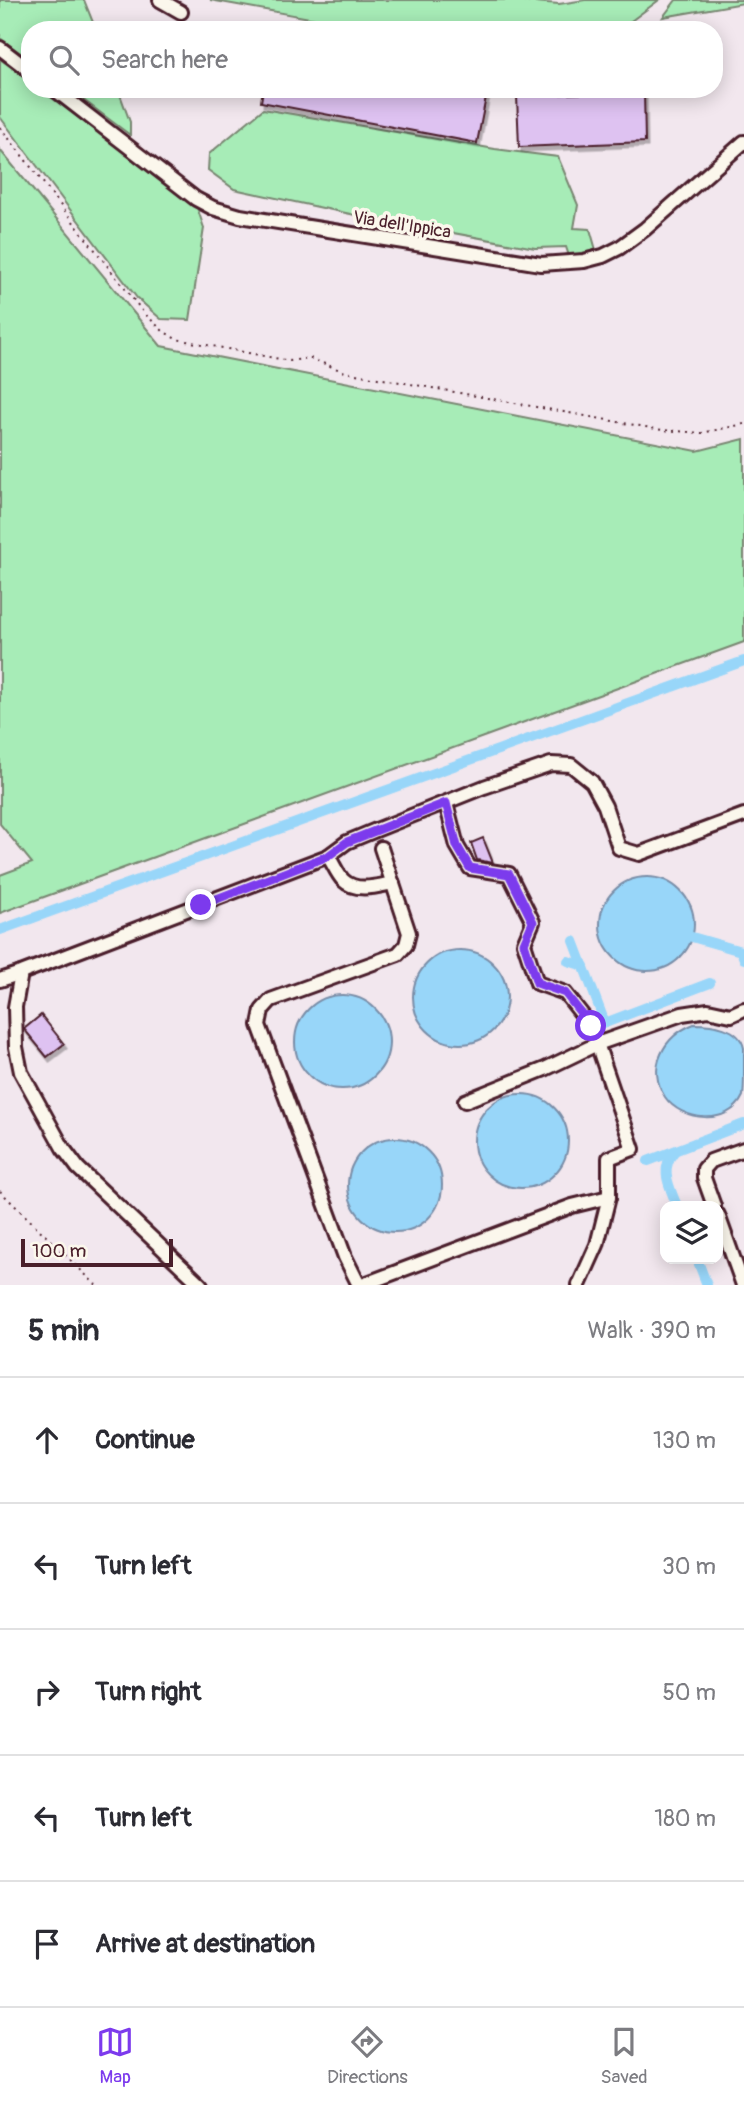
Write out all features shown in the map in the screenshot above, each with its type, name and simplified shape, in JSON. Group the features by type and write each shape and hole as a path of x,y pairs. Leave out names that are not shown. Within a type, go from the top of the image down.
{"street":[{"path":"160,0 181,12"},
{"path":"0,48 21,64"},
{"name":"Via dell'Ippica","path":"66,98 191,196 218,211 541,264 584,261 619,248 645,229 744,142"},
{"path":"0,980 328,856 347,842 484,787 551,764 571,765 592,782 605,806 618,848 639,854 744,815"},
{"path":"446,803 457,846 470,868 509,874 533,922 524,943 537,983 565,993 591,1026 633,1149 609,1158 609,1196 597,1245 579,1285"},
{"path":"381,848 409,933 406,945 398,954 271,1000 262,1010 259,1025 345,1257 361,1285 572,1206 609,1196"},
{"path":"328,856 343,880 350,884 370,888 393,883"},
{"path":"21,973 15,1007 16,1046 21,1072 64,1148 78,1168 201,1285"},
{"path":"465,1101 545,1069 597,1044 682,1014 708,1010 731,1015 744,1009"},
{"path":"712,1201 704,1178 704,1169 711,1161 744,1149"},
{"path":"723,1229 743,1285"}],"path":[{"path":"0,127 143,312 176,339 285,360 310,358 345,372 662,430 702,433 744,424"},
{"path":"0,1191 96,1285"}],"green space":[{"path":"0,0 84,0 92,21 21,21 21,53 0,38"},
{"path":"210,0 511,0 559,4 585,0 659,0 631,21 326,21"},
{"path":"676,0 744,0 744,3 663,17"},
{"path":"0,59 21,74 21,98 52,98 197,207 204,228 190,320 161,319 137,298 0,117"},
{"path":"81,98 121,98 130,122 130,135"},
{"path":"263,109 495,149 558,157 578,205 574,228 590,229 596,250 569,256 566,247 535,248 355,215 234,189 208,170 209,154"},
{"path":"0,150 161,346 697,451 744,439 744,642 0,913 0,875 32,863 0,824"}],"water":[{"path":"647,877 665,881 680,891 690,906 694,924 690,942 680,957 665,967 647,971 629,967 614,957 604,942 600,924 604,906 614,891 629,881"},
{"path":"460,950 478,954 493,964 503,979 507,997 503,1015 493,1030 478,1040 460,1044 442,1040 427,1030 417,1015 413,997 417,979 427,964 442,954"},
{"path":"342,995 360,999 375,1009 385,1024 389,1042 385,1060 375,1075 360,1085 342,1089 324,1085 309,1075 299,1060 295,1042 299,1024 309,1009 324,999"},
{"path":"694,1024 716,1026 731,1031 737,1035 744,1048 743,1096 727,1113 705,1117 682,1111 672,1105 660,1086 657,1075 661,1054 674,1036"},
{"path":"521,1094 539,1098 554,1108 564,1123 568,1141 564,1159 554,1174 539,1184 521,1188 503,1184 488,1174 478,1159 474,1141 478,1123 488,1108 503,1098"},
{"path":"395,1138 413,1142 428,1152 438,1167 442,1185 438,1203 428,1218 413,1228 395,1232 377,1228 362,1218 352,1203 348,1185 352,1167 362,1152 377,1142"}],"building":[{"path":"262,98 486,98 477,143 261,102"},
{"path":"517,98 644,98 645,142 519,147"},
{"path":"483,838 493,863 477,860 471,843"},
{"path":"41,1015 64,1044 47,1057 24,1029"}],"waterway":[{"path":"0,930 744,661"},
{"path":"692,937 741,951 744,959"},
{"path":"574,941 605,1023 710,983"},
{"path":"568,961 584,966"},
{"path":"648,1161 744,1124"},
{"path":"674,1152 667,1165 667,1172 675,1201"},
{"path":"699,1264 707,1285"}],"route":[{"path":"201,905 328,856 347,842 446,803 457,846 470,868 509,874 533,922 524,943 537,983 565,993 591,1026"}]}
